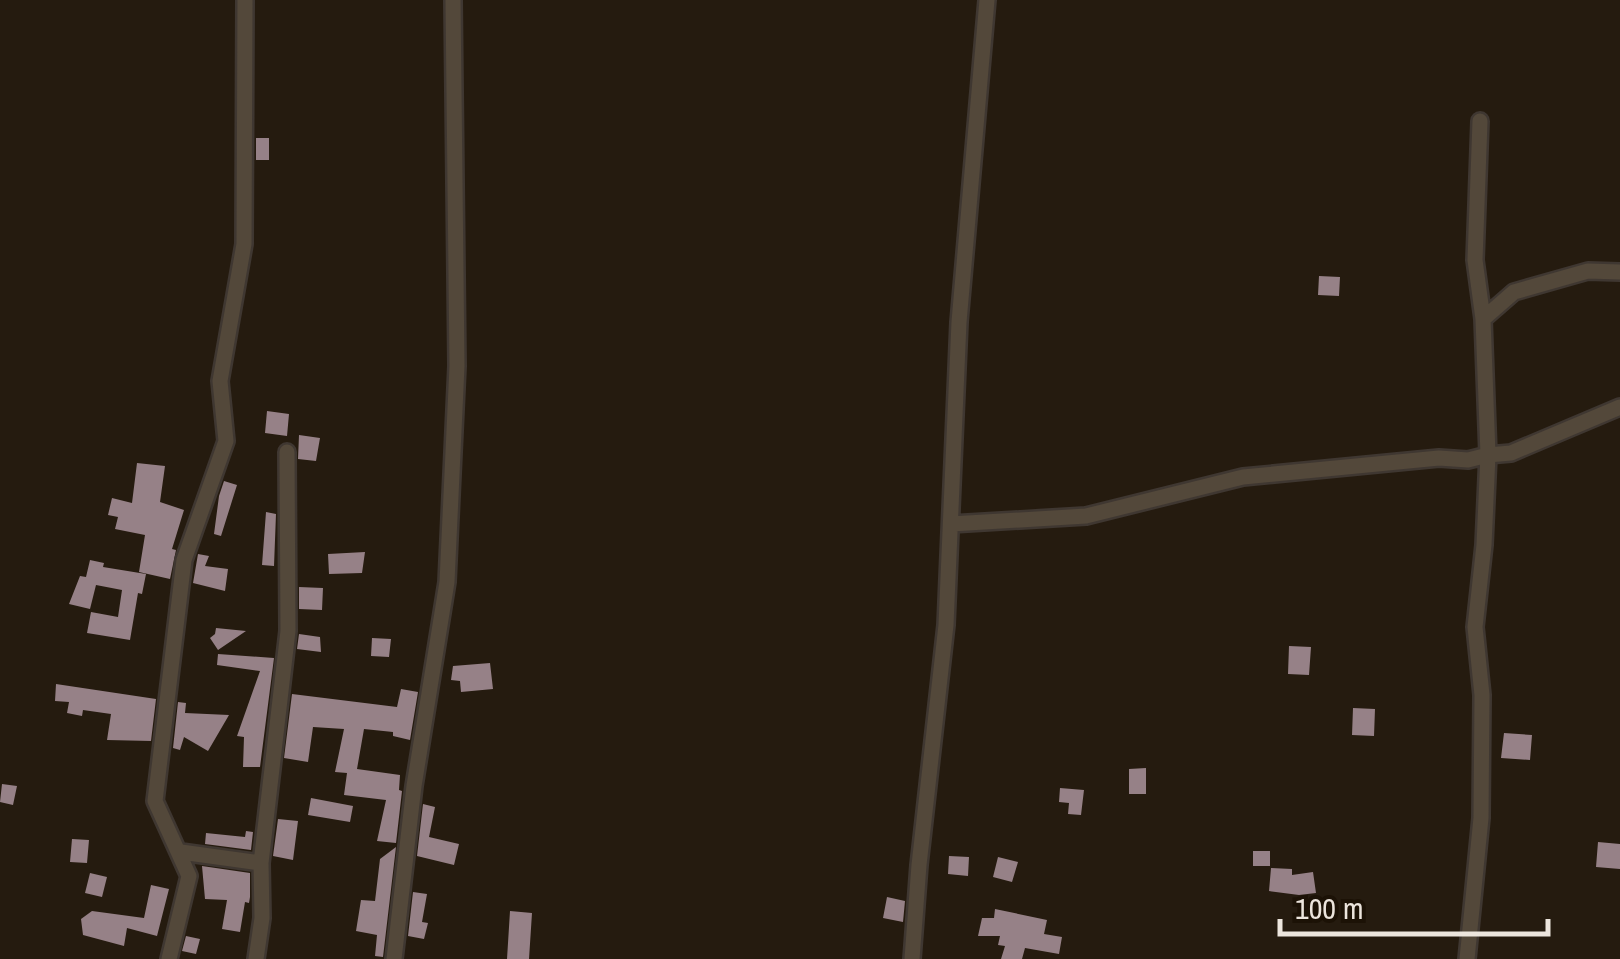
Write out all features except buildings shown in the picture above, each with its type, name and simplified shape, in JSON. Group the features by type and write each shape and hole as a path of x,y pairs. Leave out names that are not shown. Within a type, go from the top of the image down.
{"street":[{"path":"170,959 189,876 155,801 184,560 226,441 220,381 244,244 245,0"},
{"path":"394,959 414,786 447,582 456,366 453,0"},
{"path":"912,959 946,625 959,322 988,0"},
{"path":"1467,959 1481,818 1482,694 1475,627 1488,456 1483,319 1475,260 1480,121"},
{"path":"1483,319 1514,292 1588,271 1620,272"},
{"path":"950,524 1086,516 1243,477 1440,458 1468,460 1510,453 1620,407"},
{"path":"256,959 262,918 262,863 288,631 287,452"},
{"path":"181,852 262,863"}]}
